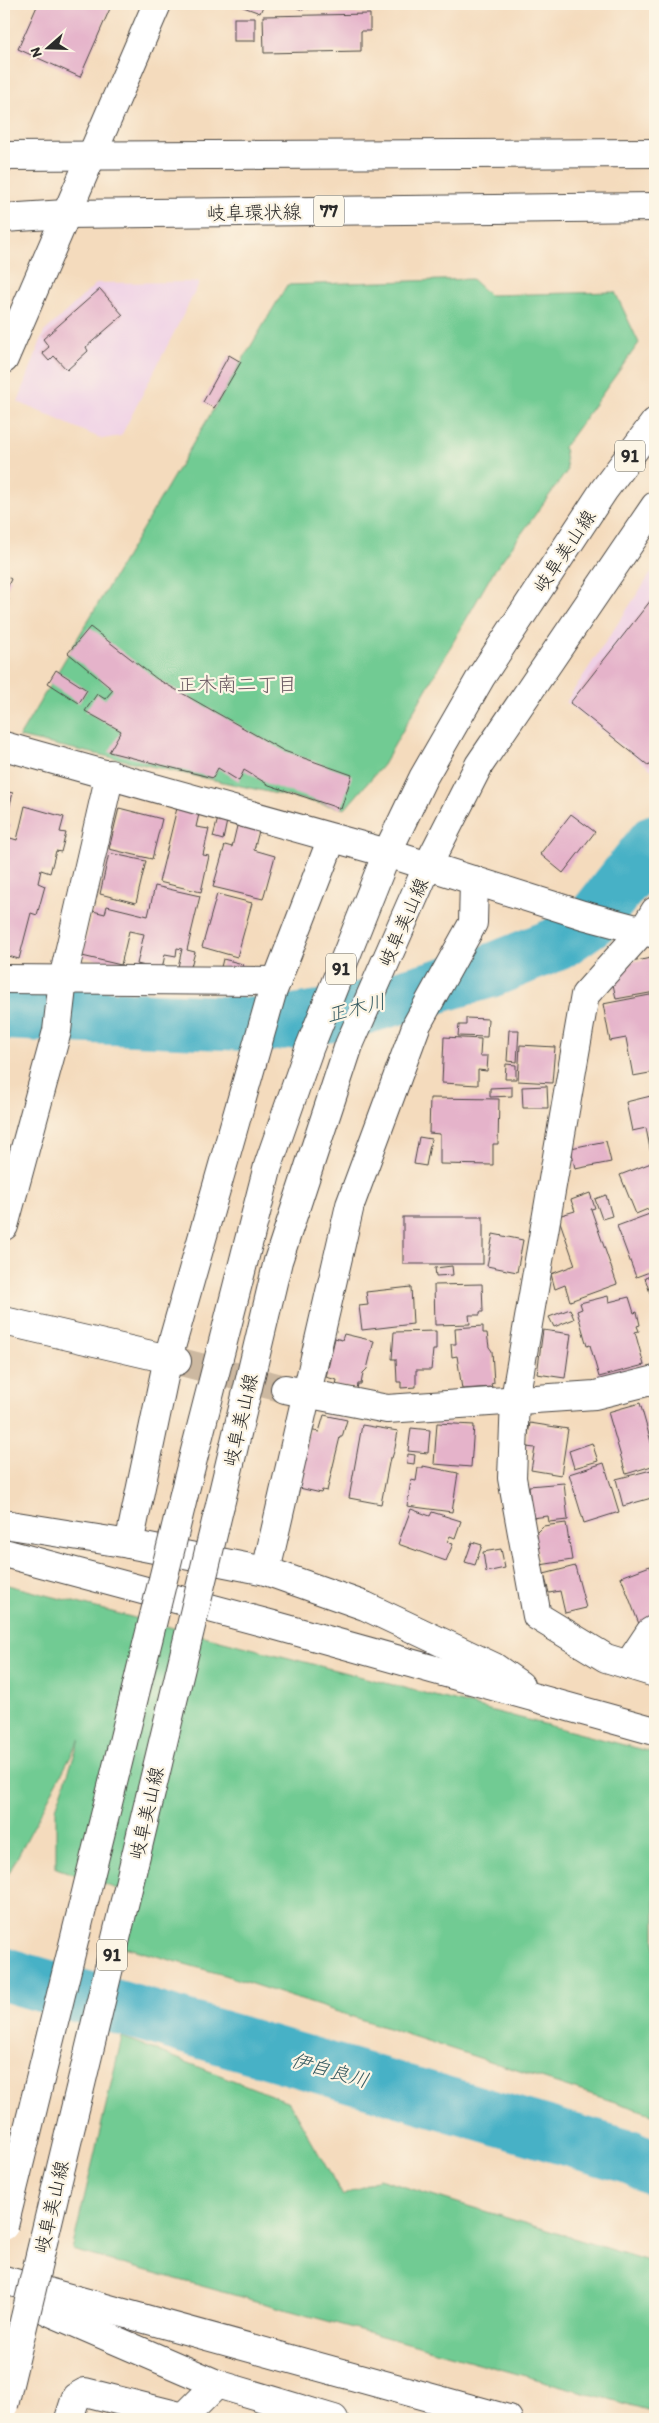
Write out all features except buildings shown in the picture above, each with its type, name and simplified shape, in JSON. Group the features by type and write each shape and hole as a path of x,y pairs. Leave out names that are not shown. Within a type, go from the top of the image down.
{"street":[{"path":"4,359 156,4"},
{"path":"4,156 655,153"},
{"name":"岐阜環状線","path":"4,218 65,214 655,207"},
{"name":"岐阜美山線","path":"4,2226 184,1494 268,1166 309,1049 387,853 423,778 481,676 604,490 655,422"},
{"name":"岐阜美山線","path":"4,2404 278,1261 310,1158 349,1045 428,865 479,765 655,506"},
{"path":"4,746 110,774 387,853 584,915 652,925"},
{"path":"4,1226 57,1031 62,986 110,774"},
{"path":"129,1544 173,1359 274,987 332,838"},
{"path":"266,1571 296,1392 350,1205 417,1024 473,923 474,880"},
{"path":"652,925 585,995 515,1399 512,1478 537,1616 606,1658 655,1673"},
{"path":"4,979 62,986 274,987"},
{"path":"4,1321 173,1359"},
{"path":"296,1392 387,1409 594,1395 655,1380"},
{"path":"4,1524 129,1544 266,1571 374,1610 494,1667 542,1700"},
{"path":"4,1554 266,1623 655,1731"},
{"path":"628,1665 650,1632 655,1629"},
{"path":"4,2280 508,2419"},
{"path":"48,2311 217,2384 334,2419"},
{"path":"69,2419 76,2397 85,2392 184,2417 217,2384"}],"shaded area":[{"path":"200,282 121,436 102,439 18,402 44,332 97,283"},
{"path":"655,567 655,768 653,771 566,702"}],"green space":[{"path":"472,279 489,295 615,292 639,343 564,447 567,471 492,574 383,765 345,809 19,737 287,285"},
{"path":"4,1584 655,1753 655,2115 224,1975 110,1943 132,1894 56,1868 56,1808 80,1739 4,1882"},
{"path":"122,2037 289,2102 343,2196 379,2179 655,2263 655,2412 72,2250"}],"waterway":[{"name":"正木川","path":"4,1013 267,1025 346,1013 490,971 557,944 593,919 655,841"},
{"name":"伊自良川","path":"4,1974 632,2158 655,2169"}],"tunnel":[{"path":"177,1361 285,1389"}],"district":[{"name":"正木南二丁目","path":"237,684"}]}
